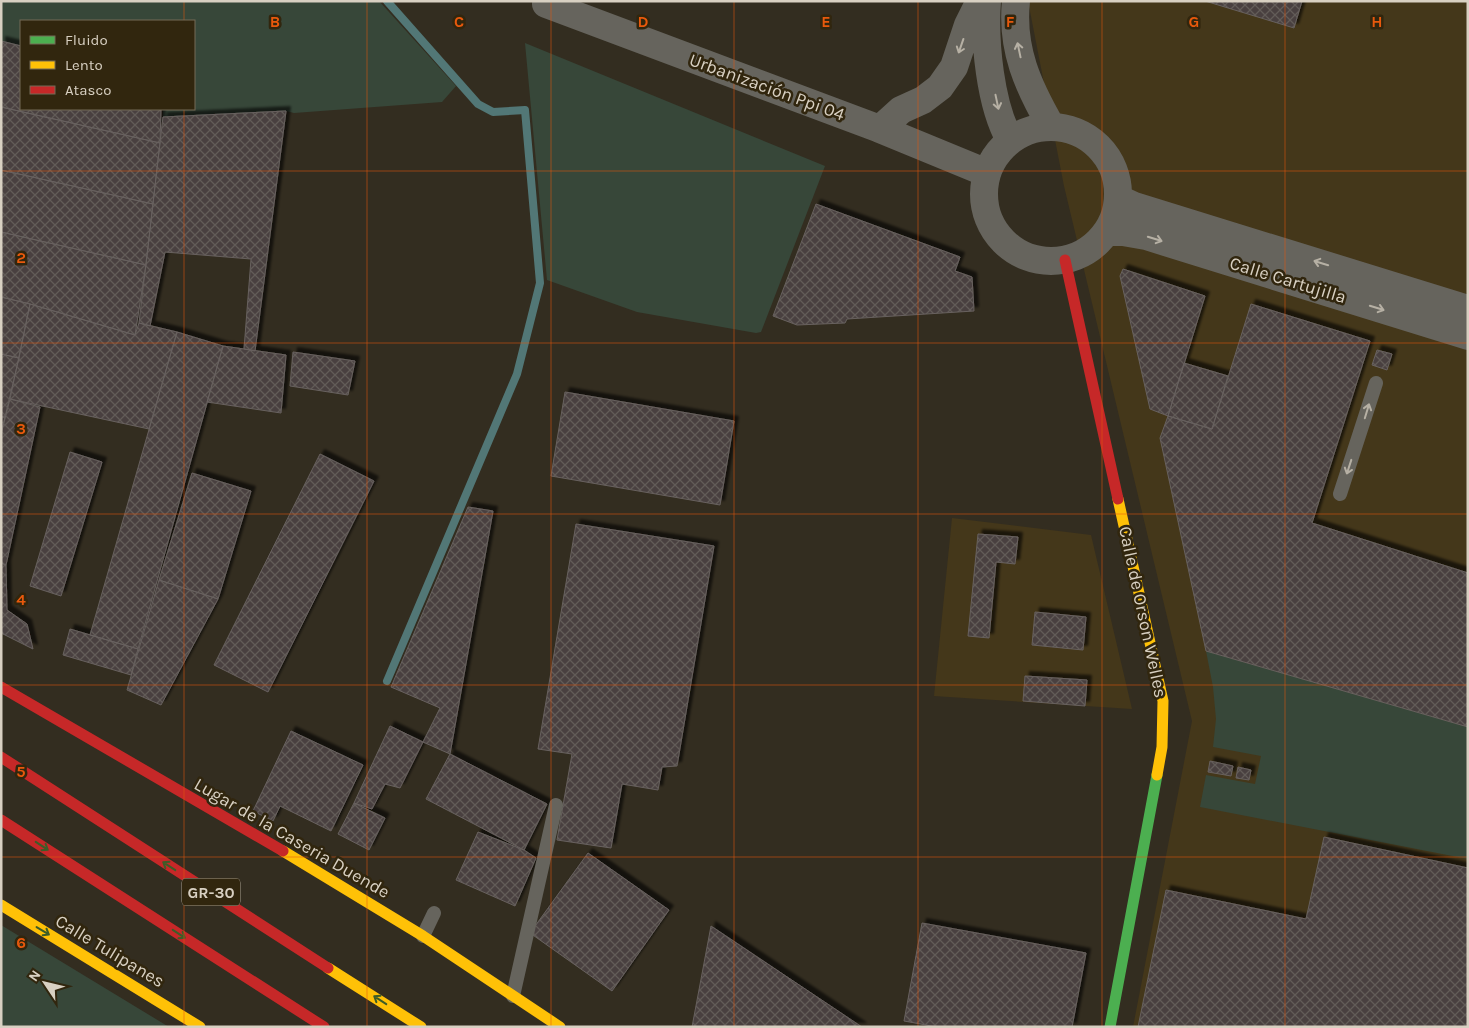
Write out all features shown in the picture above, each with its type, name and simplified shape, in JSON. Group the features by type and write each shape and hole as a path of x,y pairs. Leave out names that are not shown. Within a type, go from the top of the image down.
{"main road":[{"name":"Calle de Orson Welles","path":"1065,260 1163,701 1162,747 1110,1027"},
{"name":"Lugar de la Caseria Duende","path":"1,688 294,858 423,936 560,1027"},
{"name":"GR-30","path":"1,757 421,1027"},
{"name":"GR-30","path":"1,820 324,1027"},
{"name":"Calle Tulipanes","path":"1,905 200,1027"}],"street":[{"path":"880,129 901,110 923,100 940,87 954,67 968,25 980,1"},
{"path":"987,1 986,22 991,74 1002,125 1010,140"},
{"path":"1016,1 1016,35 1022,68 1035,99 1051,126"},
{"name":"Urbanización Ppi 04","path":"546,4 880,129 987,173"},
{"path":"1051,126 1067,128 1082,133 1106,153 1114,167 1119,199 1115,216 1107,232 1099,242 1078,256 1065,260 1050,261 1034,259 1014,249 997,233 989,219 985,204 984,188 987,173 996,155 1010,140 1029,130 1051,126"},
{"name":"Calle Cartujilla","path":"1119,199 1149,210 1468,308"},
{"name":"Calle Cartujilla","path":"1107,232 1123,232 1146,236 1468,336"}],"lane":[{"path":"1340,494 1376,383"},
{"path":"513,996 556,805"},
{"path":"423,936 434,913"}],"shaded area":[{"path":"1028,1 1468,1 1468,1027 1133,1027 1192,721 1064,186"},
{"path":"952,518 1091,535 1132,709 934,696"}],"green space":[{"path":"1,1 379,1 456,86 442,102 294,113 286,111 163,117 163,110 195,110 195,20 20,20 20,46 1,41"},
{"path":"525,43 825,166 761,332 756,333 637,312 547,280"},
{"path":"1206,651 1468,727 1468,859 1200,807 1206,775 1255,784 1261,756 1213,747 1216,719 1213,687"},
{"path":"1,925 169,1027 1,1027"}],"building":[{"path":"1205,1 1302,1 1294,28"},
{"path":"1,41 20,46 20,110 161,110 160,143 1,107"},
{"path":"1,107 160,143 153,204 1,170"},
{"path":"286,111 255,351 244,349 251,259 165,252 150,326 139,323 163,117"},
{"path":"1,170 153,204 146,265 1,232"},
{"path":"816,204 960,257 955,271 972,277 974,311 847,319 845,323 797,325 773,316"},
{"path":"1,232 146,265 135,335 1,297"},
{"path":"1123,269 1205,296 1168,416 1150,409 1120,276"},
{"path":"1,297 30,304 19,358 1,354"},
{"path":"30,304 135,335 139,323 177,332 149,429 10,399"},
{"path":"1251,304 1370,341 1312,523 1468,573 1468,727 1206,651 1160,438 1168,416 1212,429"},
{"path":"177,332 223,346 138,649 90,635"},
{"path":"223,346 286,355 281,413 207,402"},
{"path":"1377,350 1392,354 1387,370 1372,365"},
{"path":"293,352 355,361 348,395 290,386"},
{"path":"1,354 19,358 5,417 1,417"},
{"path":"1184,363 1228,376 1212,429 1168,416"},
{"path":"565,392 734,421 720,505 551,476"},
{"path":"10,399 40,407 6,565 1,563 1,434"},
{"path":"1,417 5,417 1,434"},
{"path":"70,452 102,462 61,596 30,586"},
{"path":"320,454 374,481 268,692 214,665"},
{"path":"192,473 251,491 218,599 159,580"},
{"path":"468,507 493,511 450,754 423,742 440,708 391,687"},
{"path":"576,524 714,546 677,766 662,767 658,790 622,784 611,848 557,840 572,754 538,749"},
{"path":"978,534 1018,537 1015,564 996,562 989,638 968,636"},
{"path":"1,563 6,565 7,610 27,624 33,649 1,633"},
{"path":"159,580 218,599 161,705 127,690"},
{"path":"1035,612 1086,617 1083,650 1032,645"},
{"path":"70,629 138,649 131,675 63,655"},
{"path":"1025,676 1087,680 1085,706 1023,701"},
{"path":"390,726 423,742 400,788 385,784 372,809 354,803"},
{"path":"291,731 363,765 331,831 280,806 273,821 253,811"},
{"path":"450,754 547,804 524,850 426,799"},
{"path":"1210,761 1233,766 1231,776 1208,772"},
{"path":"1238,767 1251,770 1249,780 1236,778"},
{"path":"354,803 385,818 369,850 338,834"},
{"path":"478,832 524,850 536,858 515,906 456,880"},
{"path":"1324,837 1468,868 1468,1027 1138,1027 1166,890 1306,919"},
{"path":"588,853 669,910 612,991 530,933"},
{"path":"922,923 1086,953 1072,1027 937,1027 904,1021"},
{"path":"711,926 862,1027 692,1027"}],"waterway":[{"path":"387,1 478,104 493,112 525,110 540,283 517,374 387,681"}],"traffic: fast":[{"path":"1110,1027 1157,775"}],"traffic: slow":[{"path":"1118,499 1163,701 1162,747 1157,775"},
{"path":"283,851 423,936 560,1027"},
{"path":"1,905 200,1027"},
{"path":"328,968 421,1027"}],"traffic: jam":[{"path":"1065,260 1118,499"},
{"path":"1,687 283,851"},
{"path":"1,757 328,968"},
{"path":"1,820 324,1027"}]}
